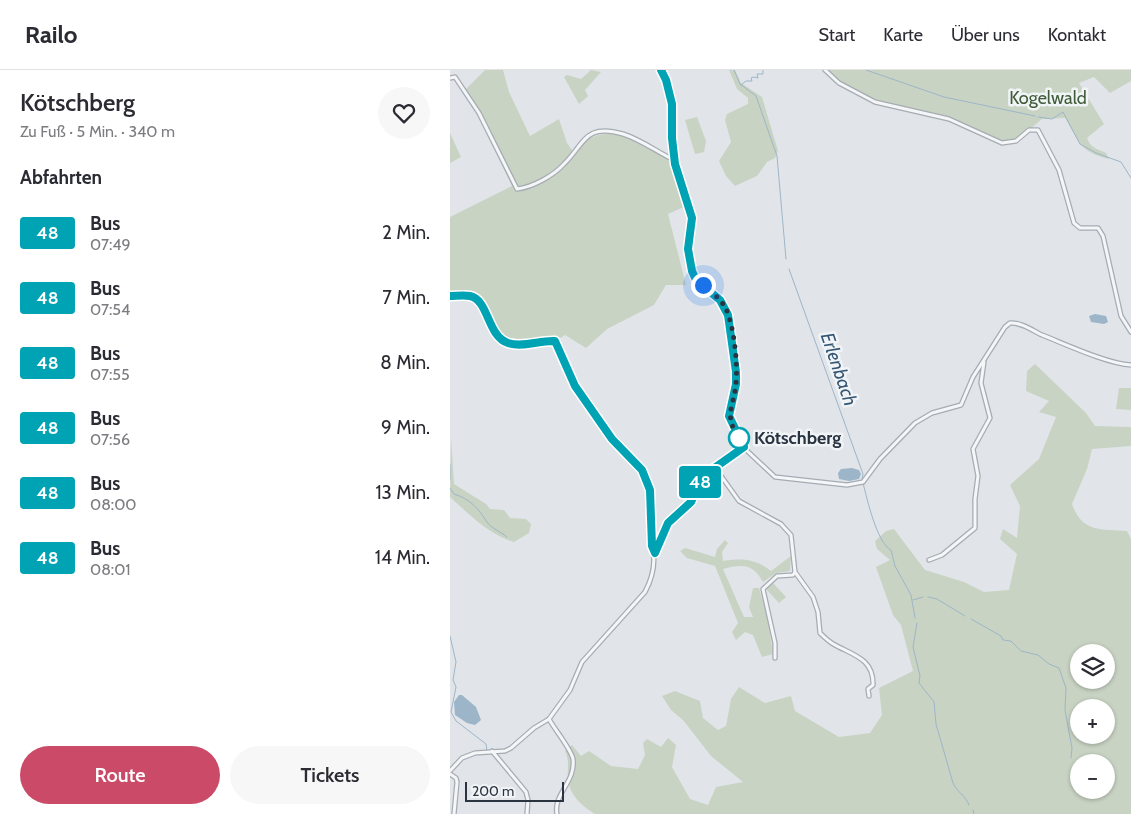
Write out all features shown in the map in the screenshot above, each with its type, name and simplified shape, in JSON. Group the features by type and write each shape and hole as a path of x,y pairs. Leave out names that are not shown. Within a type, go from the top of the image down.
{"street":[{"path":"661,70 666,80 672,104 674,158 693,222 688,249 693,274 696,280 720,300 728,315 736,372 736,384 729,416 744,447 762,468 778,478 858,484 866,479 880,458 915,424 932,413 962,405 973,377 1005,327 1012,322 1068,346 1118,363 1131,365"},
{"path":"824,70 844,86 882,105 949,119 1002,143 1016,141 1029,130 1038,130 1059,170 1074,223 1080,228 1098,228 1104,236 1121,316 1131,332"},
{"path":"450,78 455,76 474,104 517,189 551,175 565,164 581,141 598,132 624,134 668,157 674,158"},
{"path":"450,296 470,296 478,300 494,331 501,340 508,343 516,345 555,341 575,386 612,439 642,470 648,483 652,546 655,553"},
{"path":"929,560 942,555 976,528 975,499 978,476 973,449 990,418 981,383 984,362"},
{"path":"454,814 457,782 456,778 450,773 462,758 475,753 505,751 534,728 549,719 570,690 582,662 646,592 652,578 655,553 668,523 691,502 703,476 714,466 744,447"},
{"path":"714,466 739,501 781,524 789,532 794,543 795,572 812,597 818,612 820,633 832,644 861,658 867,663 873,680 868,689 869,696"},
{"path":"775,658 775,643 763,589 777,576 793,575 795,572"},
{"path":"549,719 572,757 569,783 559,798 556,807 557,814"},
{"path":"492,751 526,792 527,814"}],"green space":[{"path":"485,70 503,70 509,92 530,136 559,119 567,143 574,153 592,138 611,134 630,139 667,158 674,164 678,175 688,205 668,214 686,285 666,285 654,305 607,329 586,348 565,335 557,340 545,339 518,343 506,340 497,334 482,306 475,300 465,296 450,294 450,217 512,186 484,127 464,91"},
{"path":"591,70 601,72 585,90 588,96 579,104 564,77 567,75 581,79"},
{"path":"729,70 735,70 741,83 762,97 778,151 775,158 767,162 757,176 735,186 726,176 719,161 731,142 725,120 727,114 748,104 748,98 737,89"},
{"name":"Kogelwald","path":"825,70 1131,70 1131,81 1110,93 1094,77 1079,83 1104,124 1087,138 1088,141 1092,146 1106,153 1109,159 1092,153 1081,145 1065,118 1042,119 1016,141 1003,142 958,122 882,104 840,82"},
{"path":"697,117 706,141 704,152 695,154 685,120"},
{"path":"450,133 461,157 450,163"},
{"path":"1035,364 1086,413 1095,426 1131,427 1131,446 1092,449 1087,469 1072,504 1081,520 1087,525 1094,528 1127,531 1131,539 1131,814 595,814 581,804 569,784 568,761 565,751 572,745 581,756 589,751 611,766 638,769 645,755 643,743 647,739 661,747 668,738 676,745 672,767 690,799 708,805 716,787 743,782 711,756 683,720 671,710 662,696 675,691 700,701 703,718 718,730 726,726 731,699 739,687 765,703 791,696 795,711 839,737 870,733 882,715 879,688 913,671 901,625 893,615 876,567 890,560 877,549 875,541 886,531 894,529 925,570 964,582 984,592 1009,590 1017,554 1000,539 1003,529 1017,538 1020,506 1010,485 1039,459 1056,417 1039,412 1049,401 1026,391 1027,371"},
{"path":"1119,388 1131,388 1131,410 1116,409"},
{"path":"451,438 454,484 486,504 490,509 504,510 510,518 526,519 531,524 529,533 514,542 505,539 480,523 450,497"},
{"path":"725,540 728,543 722,552 723,561 748,560 760,564 771,571 791,556 790,571 776,573 763,582 755,571 746,566 723,569 744,617 753,617 749,607 753,588 759,588 768,619 773,654 762,657 753,635 745,632 736,640 732,632 738,623 715,566 687,558 680,551 685,548 715,557 717,549"},
{"path":"773,583 786,597 779,603 766,589"}],"water":[{"path":"1095,314 1106,316 1108,322 1104,324 1091,322 1089,316"},
{"path":"852,468 859,470 861,474 859,479 849,481 839,479 838,473 841,469"},
{"path":"459,695 462,695 476,707 481,720 475,725 467,723 455,715 454,702"}],"waterway":[{"name":"Erlenbach","path":"734,70 740,84 756,96 777,156 786,259"},
{"path":"741,85 746,81 752,81 751,78 758,78 757,74 763,74 763,70"},
{"path":"866,70 944,97 1035,116"},
{"path":"1038,117 1052,119 1063,112 1080,144 1096,153 1121,162 1131,178"},
{"name":"Erlenbach","path":"789,269 863,474 862,479"},
{"path":"450,464 450,479"},
{"name":"Erlenbach","path":"863,483 877,530 881,539 891,550 895,566 911,595 915,618"},
{"path":"450,488 454,494 473,505 489,524 507,537"},
{"path":"913,600 923,597"},
{"path":"928,597 937,599 965,616"},
{"path":"971,619 1001,636 1003,640 1011,641 1021,651 1038,655 1049,664 1059,668 1066,688 1065,710 1071,754"},
{"name":"Erlenbach","path":"917,623 913,647 920,676 919,683 934,702 936,724 953,783 969,805"},
{"path":"450,636 456,662 453,680 456,687 451,712 456,721 486,744 487,751"},
{"name":"Erlenbach","path":"973,810 974,814"}],"bus line":[{"name":"48","path":"450,296 470,296 478,300 494,331 501,340 516,345 549,340 555,341 575,386 612,439 642,470 650,490 652,546 655,553 658,549 661,535 668,523 691,502 703,476 708,470 744,447 732,427 729,416 736,384 736,372 728,315 720,300 696,280 692,271 688,249 692,227 691,211 675,164 672,138 672,104 666,80 661,70"}],"place":[{"name":"Kötschberg","path":"739,438"}],"route":[{"path":"703,285 720,300 728,315 736,372 736,384 729,416 732,427 739,438"}]}
